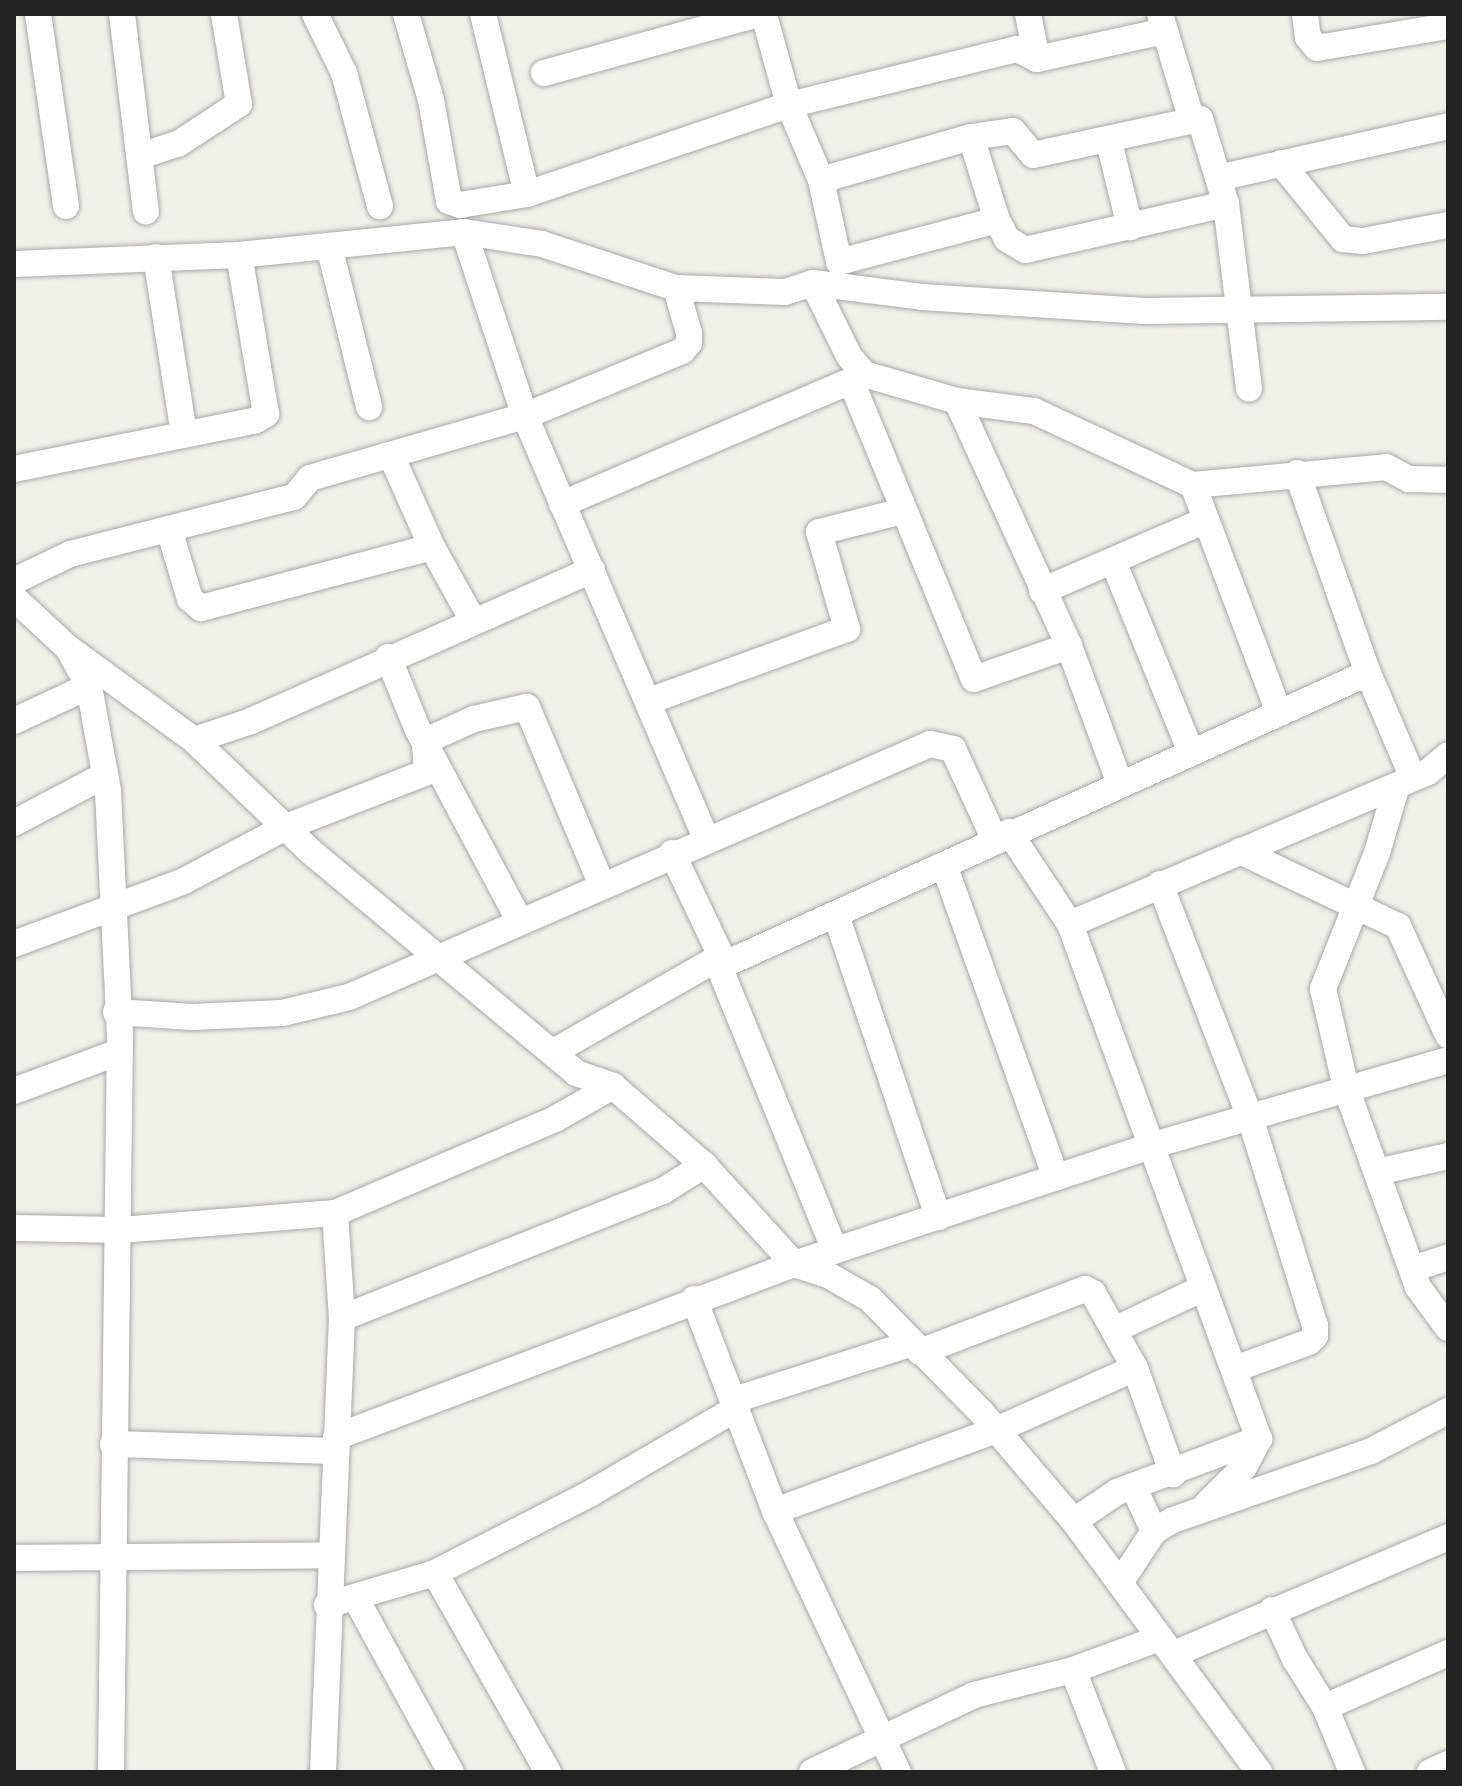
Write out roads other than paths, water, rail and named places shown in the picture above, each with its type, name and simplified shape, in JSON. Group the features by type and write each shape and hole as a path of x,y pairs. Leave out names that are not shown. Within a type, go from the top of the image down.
{"street":[{"path":"38,14 66,206"},
{"path":"122,14 146,212"},
{"path":"140,156 178,144 239,104 224,14"},
{"path":"315,14 344,73 380,206"},
{"path":"406,14 431,100 449,201 460,205 527,194 789,105 1017,49 1037,59 1162,22 1192,121"},
{"path":"483,14 527,194"},
{"path":"544,73 766,14 789,105 821,180 839,262 997,220"},
{"path":"1028,14 1037,59"},
{"path":"1305,14 1308,37 1317,48 1411,24 1448,26"},
{"path":"821,180 971,137 1013,131 1033,155 1109,142 1200,119 1226,204 1249,389"},
{"path":"1218,178 1448,126"},
{"path":"971,137 997,220 1007,239 1025,250 1226,204"},
{"path":"1109,142 1130,227"},
{"path":"1281,163 1343,239 1363,241 1448,225"},
{"path":"14,264 239,255 464,232 542,244 676,288 785,292 813,283 922,297 1083,307 1448,307"},
{"path":"464,232 525,416 706,839"},
{"path":"329,246 369,407"},
{"path":"14,469 266,414 239,255"},
{"path":"156,257 184,434"},
{"path":"813,283 849,356 903,511 974,679 1069,646"},
{"path":"14,581 70,554 294,497 310,478 525,416 682,351 689,343 689,333 676,288"},
{"path":"562,504 857,378 957,401 1034,411 1193,485 1386,467 1423,482 1448,480"},
{"path":"957,401 1069,646 1120,784"},
{"path":"391,455 432,547 472,619"},
{"path":"1297,473 1405,781 1323,989 1346,1088 1412,1269 1432,1310 1448,1328"},
{"path":"1193,485 1279,712"},
{"path":"649,701 847,629 819,532 903,511"},
{"path":"1042,591 1206,520"},
{"path":"169,529 190,599 201,608 432,547"},
{"path":"1113,561 1191,752"},
{"path":"194,740 251,721 472,619 592,570"},
{"path":"14,598 68,648 194,740 286,827 555,1051 576,1073 613,1086 704,1165 794,1264 828,1275 870,1299 996,1430 1074,1521 1259,1772"},
{"path":"68,648 89,686 105,775 113,910 120,1230 110,1558 111,1772"},
{"path":"388,657 425,741 520,922"},
{"path":"555,1051 720,962 836,915 1001,835 1368,673"},
{"path":"14,721 89,686"},
{"path":"425,741 474,719 527,707 602,885"},
{"path":"14,944 113,910 184,881 286,827 427,772 425,741"},
{"path":"116,1012 192,1017 282,1013 349,997 672,853 930,744 943,743 953,749 1001,835 1070,924 1154,1145 1201,1289 1235,1369 1259,1439 1244,1467 1207,1504"},
{"path":"1070,924 1446,763"},
{"path":"14,823 105,775"},
{"path":"1240,851 1354,907 1385,917 1406,936 1448,1035"},
{"path":"672,853 720,962 835,1251"},
{"path":"944,865 1056,1178"},
{"path":"1160,884 1250,1117 1315,1336 1235,1369"},
{"path":"836,915 938,1217"},
{"path":"14,1091 116,1053"},
{"path":"113,1444 336,1444 694,1299 794,1264 1154,1145 1448,1060"},
{"path":"14,1228 120,1230 335,1213 555,1119 613,1086"},
{"path":"1377,1172 1448,1156"},
{"path":"342,1318 663,1191 704,1165"},
{"path":"323,1772 329,1555 342,1318 335,1213"},
{"path":"1412,1269 1448,1257"},
{"path":"327,1605 435,1573 591,1493 735,1404 915,1348 1085,1289 1114,1330 1135,1368 1173,1474"},
{"path":"1114,1330 1201,1289"},
{"path":"694,1299 775,1511 879,1739 898,1772"},
{"path":"775,1511 996,1430 1135,1368"},
{"path":"1120,1583 1154,1531 1207,1504 1371,1451 1448,1411"},
{"path":"1074,1521 1133,1486 1173,1474 1259,1439"},
{"path":"1133,1486 1154,1531"},
{"path":"812,1772 974,1695 1167,1646 1272,1610 1446,1540"},
{"path":"14,1558 329,1555"},
{"path":"435,1573 548,1772"},
{"path":"355,1597 451,1772"},
{"path":"1272,1610 1325,1707 1352,1772"},
{"path":"1325,1707 1448,1653"},
{"path":"1073,1670 1113,1772"},
{"path":"1430,1772 1448,1764"}]}
